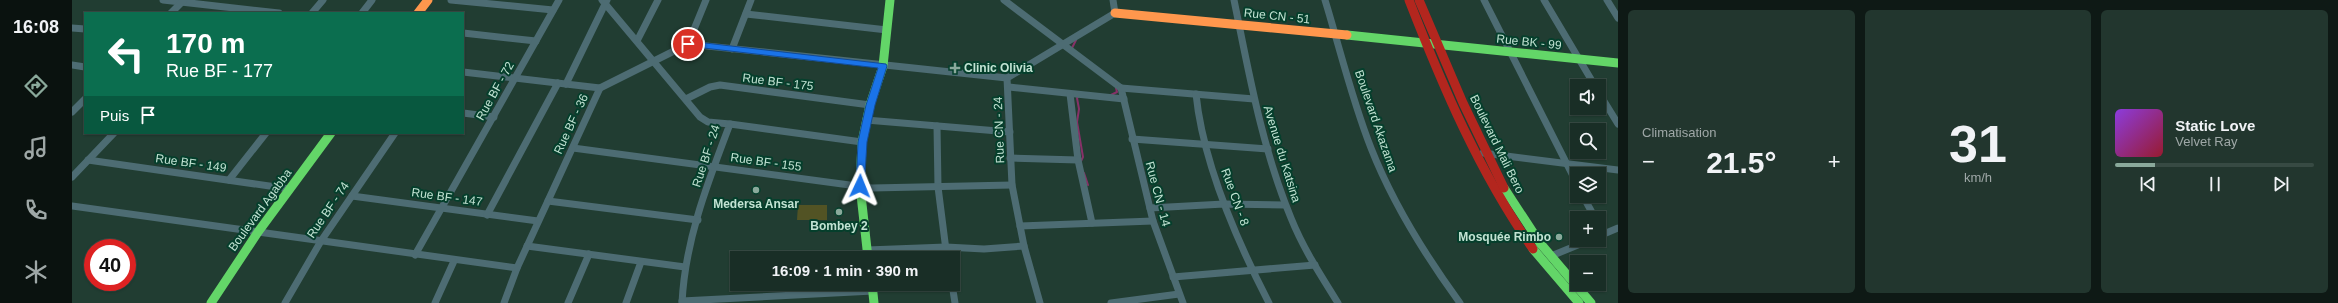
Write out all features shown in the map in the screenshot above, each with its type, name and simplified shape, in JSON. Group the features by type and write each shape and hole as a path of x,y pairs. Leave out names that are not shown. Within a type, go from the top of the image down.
{"main road":[{"path":"419,12 428,0"},
{"path":"868,251 860,186 862,142 870,105 883,66 890,0"},
{"name":"Boulevard Mali Bero","path":"1409,0 1474,152 1502,203 1541,259 1579,303"},
{"name":"Boulevard Mali Bero","path":"1419,0 1486,154 1514,205 1551,256 1591,303"},
{"name":"Rue CN - 51","path":"1115,13 1437,43"},
{"name":"Rue BK - 99","path":"1437,43 1618,63"},
{"name":"Boulevard Agabba","path":"211,303 258,232 330,134"},
{"path":"872,291 874,303"}],"street":[{"path":"163,0 183,1 271,12"},
{"path":"313,12 323,0"},
{"path":"363,12 372,0"},
{"path":"451,0 553,10"},
{"name":"Rue BF - 72","path":"415,255 559,0"},
{"path":"637,41 658,0"},
{"path":"706,0 688,44 883,66 1007,78 1061,44 1115,13 1113,0"},
{"path":"732,49 751,0"},
{"path":"1004,0 1121,88 1254,99"},
{"name":"Avenue du Katsina","path":"1234,0 1241,25 1254,99 1285,205 1315,265 1338,303"},
{"name":"Boulevard Akazama","path":"1324,0 1371,147 1387,185 1408,226 1436,272 1460,303"},
{"path":"1484,0 1570,170"},
{"path":"1544,0 1591,79"},
{"path":"1607,0 1618,18"},
{"path":"172,12 183,1"},
{"path":"566,84 605,1"},
{"name":"Rue BF - 24","path":"605,1 703,120 730,124 714,166 685,267 682,302"},
{"path":"746,14 887,30"},
{"path":"72,28 84,29"},
{"path":"464,33 536,41"},
{"name":"Rue BF - 36","path":"504,303 517,268 600,88 688,44"},
{"path":"72,65 84,67"},
{"path":"464,72 600,88"},
{"name":"Rue CN - 24","path":"1007,78 1009,87 1012,185 1024,246 1040,303"},
{"path":"487,214 558,83"},
{"name":"Rue BF - 175","path":"686,99 710,87 720,85 870,105"},
{"path":"1009,87 1124,99"},
{"name":"Rue CN - 14","path":"1121,88 1132,139 1153,221 1183,303"},
{"path":"1070,94 1078,160 1092,223"},
{"name":"Rue CN - 8","path":"1196,94 1204,144 1224,204 1251,270 1269,303"},
{"path":"72,112 76,105"},
{"path":"1606,105 1618,124"},
{"path":"1608,108 1618,109"},
{"path":"464,113 494,117"},
{"path":"866,120 1010,132"},
{"path":"730,124 862,142"},
{"path":"937,126 938,187 947,251"},
{"path":"72,177 113,134"},
{"path":"229,180 265,134"},
{"name":"Rue BF - 74","path":"285,303 320,241 394,134"},
{"path":"1132,139 1268,149"},
{"name":"Rue BF - 155","path":"573,148 860,186 885,188 1012,185"},
{"path":"1474,152 1618,170"},
{"path":"1010,158 1078,160"},
{"name":"Rue BF - 149","path":"88,160 290,189"},
{"name":"Rue BF - 147","path":"352,196 538,221"},
{"path":"548,201 698,220"},
{"path":"1150,208 1224,204 1285,205"},
{"path":"72,206 454,261 517,268"},
{"path":"1020,226 1153,221"},
{"path":"1606,233 1618,228"},
{"path":"527,246 685,267"},
{"path":"901,251 946,247 984,249 1024,246"},
{"path":"1551,256 1573,247"},
{"path":"568,303 589,254"},
{"path":"435,303 454,261"},
{"path":"626,303 641,262"},
{"path":"1173,277 1315,265"},
{"path":"682,302 831,291"},
{"path":"953,291 955,303"},
{"path":"1111,303 1179,294"}],"shaded area":[{"path":"798,205 827,205 827,220 797,220"}],"waterway":[{"path":"1072,48 1076,40"},
{"path":"1111,95 1117,92 1116,88"},
{"path":"1079,96 1077,98 1079,109 1077,122 1083,157 1081,161"},
{"path":"1084,173 1088,185"}],"traffic: fast":[{"path":"867,251 860,186 862,142 870,105 883,66 890,0"},
{"path":"1347,35 1618,63"},
{"path":"211,303 258,232 330,134"},
{"path":"1504,188 1540,243 1591,303"},
{"path":"1533,249 1579,303"},
{"path":"873,291 874,303"}],"traffic: slow":[{"path":"419,12 428,0"},
{"path":"1115,13 1347,35"}],"traffic: jam":[{"path":"1409,0 1448,97 1478,160 1513,221 1533,249"},
{"path":"1419,0 1463,103 1504,188"}],"place":[{"name":"Clinic Olivia","path":"955,68"},
{"name":"Medersa Ansar","path":"756,190"},
{"name":"Bombey 2","path":"839,212"},
{"name":"Mosquée Rimbo","path":"1559,237"}],"route":[{"path":"688,44 883,66 866,120 862,142 860,186"}]}
